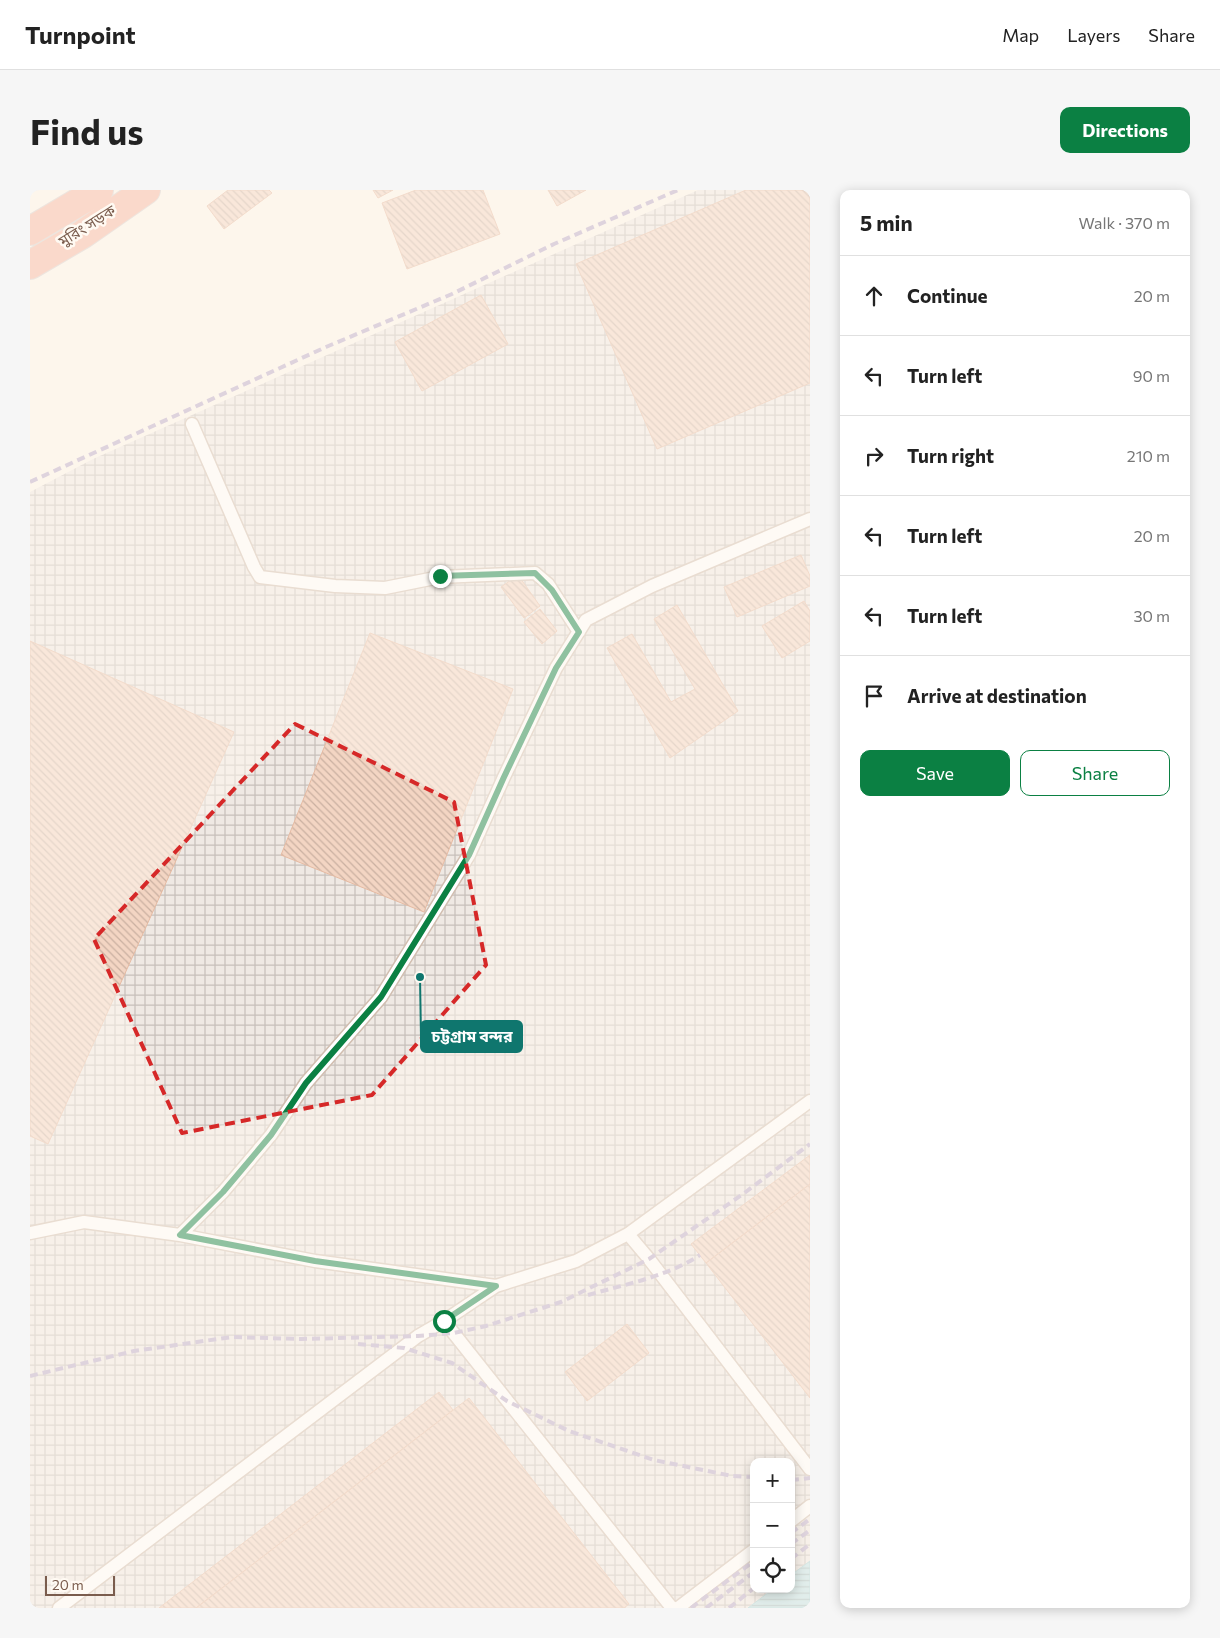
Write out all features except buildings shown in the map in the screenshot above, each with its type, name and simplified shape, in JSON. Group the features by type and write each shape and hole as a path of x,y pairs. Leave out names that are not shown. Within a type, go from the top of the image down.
{"highway":[{"path":"30,232 99,190"},
{"name":"মুরিং সড়ক","path":"30,264 145,190"}],"lane":[{"path":"192,424 254,567 260,576 335,586 385,588 440,576 535,573 552,590 579,632"},
{"path":"180,1235 235,1178 271,1135 306,1083 381,997 469,855 556,668 586,620 652,586 810,519"},
{"path":"59,1608 418,1336 496,1286 576,1261 628,1234 810,1101"},
{"path":"30,1233 84,1222 180,1235 315,1261 496,1286"},
{"path":"628,1234 810,1469"},
{"path":"444,1321 672,1608"},
{"path":"795,1518 810,1506"},
{"path":"678,1608 750,1553"}],"highlighted area":[{"path":"295,724 454,802 486,965 372,1095 182,1133 94,939"}],"shaded area":[{"path":"698,190 810,190 810,1561 795,1572 795,1458 750,1458 750,1593 768,1593 748,1608 30,1608 30,492 93,459"}],"water":[{"path":"810,1561 810,1608 748,1608 768,1593 795,1593 795,1572"}],"railway":[{"path":"30,482 326,347 452,294 554,244 678,190"},
{"path":"30,1376 134,1351 232,1337 301,1339 418,1336 454,1333 486,1326 561,1302 649,1259 743,1194 810,1144"},
{"path":"588,1295 660,1274 687,1263 700,1255"},
{"path":"358,1344 404,1348 452,1363 507,1401 569,1431 654,1460 732,1476 750,1477"},
{"path":"795,1480 810,1478"},
{"path":"795,1530 810,1519"},
{"path":"795,1541 810,1530"},
{"path":"795,1556 810,1544"},
{"path":"691,1608 750,1564"},
{"path":"706,1608 750,1575"},
{"path":"729,1608 750,1591"}],"place":[{"name":"চট্টগ্রাম বন্দর","path":"420,977"}],"route":[{"path":"440,576 535,573 548,584 579,632 556,668 469,855 381,997 306,1083 271,1135 223,1192 180,1235 315,1261 496,1286 444,1321"}]}
